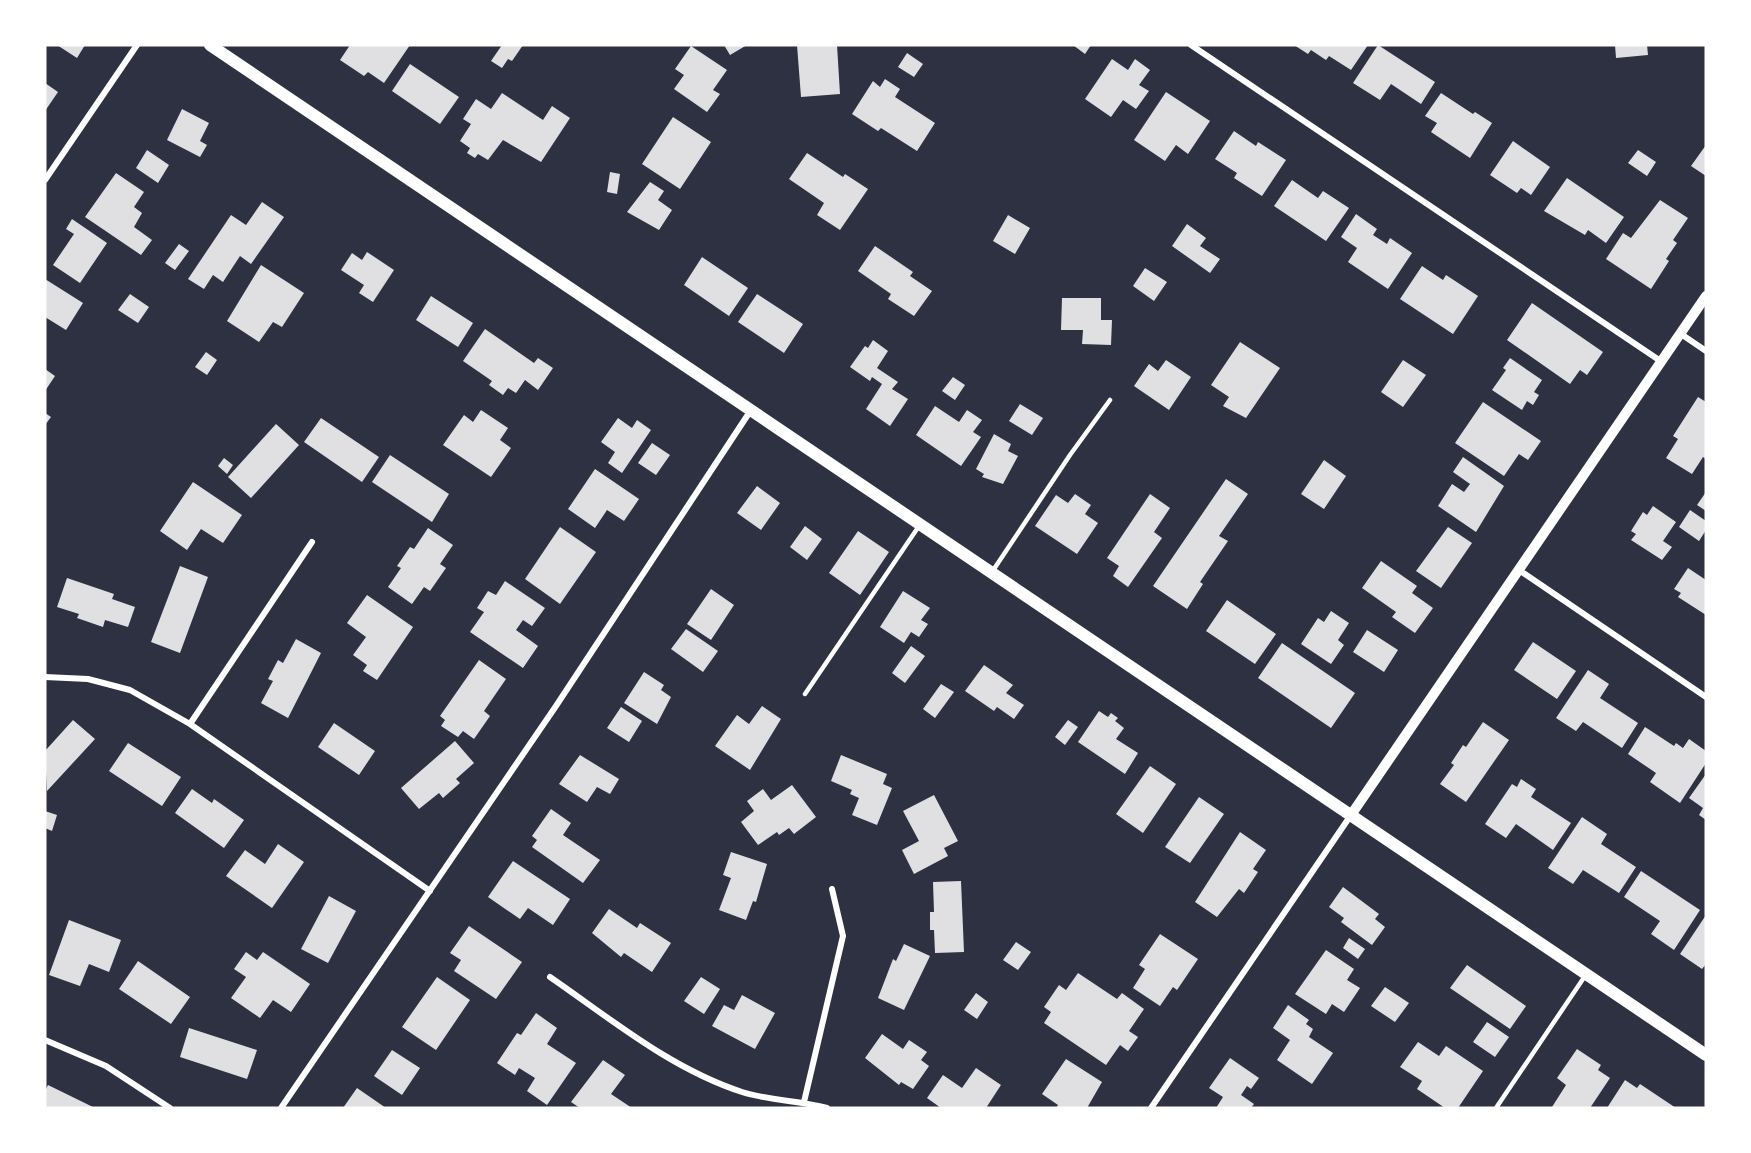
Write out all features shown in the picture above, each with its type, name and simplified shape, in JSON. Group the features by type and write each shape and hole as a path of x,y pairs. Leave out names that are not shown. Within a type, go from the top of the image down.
{"main road":[{"path":"210,45 1706,1055"}],"street":[{"path":"45,180 137,45"},
{"path":"1191,45 1662,362"},
{"path":"1151,1108 1706,296"},
{"path":"1681,334 1706,351"},
{"path":"281,1108 430,891 751,410"},
{"path":"190,724 312,542"},
{"path":"1519,570 1706,697"},
{"path":"45,677 88,679 130,690 190,724 430,891"},
{"path":"804,1102 843,936 832,889"},
{"path":"550,976 655,1050 699,1075 743,1092 827,1108"},
{"path":"45,1040 106,1066 170,1108"}],"lane":[{"path":"992,572 1070,454 1110,400"},
{"path":"805,694 921,524"},
{"path":"1496,1108 1587,973"}],"building":[{"path":"57,45 85,45 77,58"},
{"path":"350,45 410,45 384,83 368,72 364,76 340,60"},
{"path":"502,45 523,45 512,61 508,59 502,68 491,61"},
{"path":"724,45 747,45 730,55"},
{"path":"797,45 837,45 840,94 801,97"},
{"path":"1073,45 1091,45 1085,54"},
{"path":"1294,45 1368,45 1351,70 1329,56 1326,60 1311,50 1308,54"},
{"path":"1378,45 1435,82 1421,104 1391,84 1380,100 1353,83"},
{"path":"1615,45 1647,45 1648,55 1616,58"},
{"path":"691,46 727,70 713,90 720,94 707,112 674,89 684,75 675,69"},
{"path":"907,53 923,64 914,77 898,67"},
{"path":"1112,59 1128,70 1135,59 1150,70 1139,85 1149,91 1136,109 1123,100 1111,117 1085,99"},
{"path":"410,64 459,97 440,124 392,91"},
{"path":"885,79 900,89 895,97 935,123 917,151 881,128 878,131 852,114 873,81 880,87"},
{"path":"45,83 58,92 45,111"},
{"path":"1166,92 1210,121 1188,154 1176,145 1165,161 1134,140"},
{"path":"502,93 543,120 552,106 570,118 541,162 503,140 488,160 478,154 475,158 467,153 470,148 460,141 471,124 463,119 476,99 491,109"},
{"path":"1441,93 1473,114 1475,112 1492,123 1470,158 1431,132 1437,123 1425,116"},
{"path":"182,109 209,123 200,141 207,145 200,157 167,140"},
{"path":"673,117 711,142 680,189 642,164"},
{"path":"1234,131 1256,146 1258,142 1286,160 1262,196 1234,178 1237,173 1215,159"},
{"path":"1513,141 1550,167 1531,195 1521,188 1517,193 1490,175"},
{"path":"1706,145 1706,176 1691,166"},
{"path":"147,150 169,165 158,183 136,168"},
{"path":"1638,150 1656,162 1647,176 1628,163"},
{"path":"807,153 843,177 845,174 868,189 840,230 817,215 824,203 789,179"},
{"path":"610,172 620,174 617,194 607,192"},
{"path":"116,173 144,192 134,207 142,213 134,227 152,240 141,255 85,217"},
{"path":"1567,178 1624,217 1606,243 1588,230 1585,235 1544,211"},
{"path":"1292,180 1318,198 1323,191 1349,208 1326,241 1274,206"},
{"path":"650,182 664,191 658,200 672,210 659,230 627,212"},
{"path":"1660,200 1688,218 1673,240 1677,243 1666,259 1669,261 1651,289 1606,259 1623,233 1631,238"},
{"path":"262,202 284,217 251,264 240,256 223,282 213,275 204,289 188,279 231,215 246,225"},
{"path":"1356,214 1377,229 1373,235 1387,244 1390,238 1412,253 1388,289 1348,262 1357,248 1341,237"},
{"path":"1008,215 1030,228 1015,254 993,241"},
{"path":"72,219 107,243 80,283 53,265 74,234 66,229"},
{"path":"1187,224 1206,238 1200,246 1220,259 1210,273 1172,246"},
{"path":"179,244 189,251 175,270 165,263"},
{"path":"875,246 913,272 910,276 932,291 914,316 888,299 891,294 858,271"},
{"path":"367,252 394,270 373,302 359,293 364,285 341,270 352,253 362,260"},
{"path":"702,257 748,288 729,316 684,285"},
{"path":"261,265 304,293 282,327 273,322 259,342 227,321"},
{"path":"1422,266 1443,280 1446,275 1478,296 1453,334 1400,299"},
{"path":"1145,268 1167,282 1154,301 1133,286"},
{"path":"45,279 83,303 66,330 45,317"},
{"path":"130,294 149,307 138,323 118,310"},
{"path":"757,294 803,324 784,353 738,322"},
{"path":"431,296 473,323 458,347 416,320"},
{"path":"1062,298 1101,298 1101,320 1112,320 1111,345 1082,344 1083,330 1061,330"},
{"path":"1532,303 1603,352 1587,375 1580,370 1570,384 1507,340"},
{"path":"485,329 534,363 538,358 553,368 538,390 525,380 516,393 508,388 503,395 489,385 492,381 463,361"},
{"path":"873,340 888,351 877,368 898,382 892,389 908,399 890,426 866,409 882,384 872,377 870,381 850,367 865,346 868,348"},
{"path":"1240,342 1280,368 1246,418 1223,406 1229,397 1211,385"},
{"path":"206,352 217,360 207,375 195,367"},
{"path":"1510,358 1542,380 1534,392 1539,395 1533,405 1527,401 1522,410 1492,390 1506,370 1503,368"},
{"path":"1166,360 1191,377 1169,410 1134,386 1149,364 1158,371"},
{"path":"1403,360 1426,375 1403,407 1381,392"},
{"path":"45,369 55,376 45,391"},
{"path":"953,377 965,385 955,400 942,391"},
{"path":"1698,397 1706,402 1706,459 1703,457 1692,474 1666,458 1678,439 1673,436"},
{"path":"1483,402 1541,441 1528,460 1519,454 1504,476 1455,443"},
{"path":"1020,404 1043,418 1032,435 1009,421"},
{"path":"935,406 959,422 967,410 982,420 973,432 981,437 961,466 916,435"},
{"path":"481,410 508,428 500,440 511,448 491,477 443,445 464,415 473,422"},
{"path":"45,413 51,417 45,425"},
{"path":"321,418 379,457 362,482 304,442"},
{"path":"618,418 632,428 637,420 651,430 622,473 608,463 615,452 601,442"},
{"path":"276,424 299,445 251,498 228,477"},
{"path":"994,434 1011,444 1008,451 1018,456 1003,484 982,477 984,474 976,469"},
{"path":"652,443 670,455 656,475 638,463"},
{"path":"390,455 449,494 432,522 372,482"},
{"path":"1463,457 1504,486 1476,532 1438,506 1452,484 1464,492 1470,484 1453,472"},
{"path":"224,458 233,465 227,474 218,466"},
{"path":"1324,460 1346,476 1324,509 1301,494"},
{"path":"595,469 639,499 624,521 607,510 595,528 568,509"},
{"path":"1226,479 1248,494 1219,536 1228,541 1200,582 1203,584 1187,609 1153,586"},
{"path":"193,482 242,515 223,543 201,529 187,550 160,531"},
{"path":"757,486 780,503 761,530 737,513"},
{"path":"1706,492 1706,511 1697,505"},
{"path":"1075,494 1091,505 1085,514 1098,523 1077,554 1035,526 1056,495 1068,503"},
{"path":"1150,494 1170,508 1154,532 1162,538 1128,587 1113,576 1119,566 1107,558"},
{"path":"1653,506 1676,522 1663,541 1672,547 1662,560 1631,540 1636,534 1631,531 1643,512 1647,515"},
{"path":"1690,510 1706,521 1706,530 1699,541 1679,527"},
{"path":"805,526 822,539 807,560 790,547"},
{"path":"560,527 596,552 560,604 525,579"},
{"path":"1448,527 1472,543 1441,588 1416,571"},
{"path":"428,528 453,545 440,564 446,568 430,591 424,587 412,604 388,587 401,568 397,566 410,547 414,549"},
{"path":"858,531 889,552 860,595 829,573"},
{"path":"1381,561 1417,586 1412,593 1433,608 1415,633 1392,617 1396,612 1362,588"},
{"path":"180,566 208,577 180,653 151,642"},
{"path":"1688,568 1706,580 1706,615 1678,597 1681,593 1674,589"},
{"path":"67,578 114,594 112,599 135,607 128,627 105,620 103,627 77,618 79,614 57,607"},
{"path":"505,581 545,608 532,626 523,620 516,630 538,646 523,668 470,632 484,612 477,608 488,591 496,595"},
{"path":"711,589 734,605 711,640 687,624"},
{"path":"903,591 930,608 921,620 928,624 919,637 911,632 904,643 880,627"},
{"path":"367,595 413,627 377,680 363,671 367,665 353,655 366,637 347,623"},
{"path":"1227,600 1276,634 1255,664 1206,631"},
{"path":"1331,611 1349,623 1338,640 1344,645 1331,664 1301,644 1318,618 1324,622"},
{"path":"686,629 718,651 703,672 671,649"},
{"path":"1367,630 1398,650 1384,672 1353,652"},
{"path":"296,639 321,653 288,718 261,703 273,681 268,679 278,660 283,663"},
{"path":"1533,642 1576,671 1557,699 1514,670"},
{"path":"1282,643 1355,693 1331,728 1258,678"},
{"path":"911,646 925,656 905,683 892,673"},
{"path":"479,660 506,679 484,711 490,716 474,739 463,731 458,737 441,726 445,720 440,716"},
{"path":"984,665 1013,685 1006,693 1024,705 1014,719 997,707 994,711 965,691"},
{"path":"1588,670 1609,684 1600,698 1638,723 1622,748 1583,722 1576,731 1556,718"},
{"path":"644,672 664,685 661,690 671,697 657,724 624,703"},
{"path":"941,684 954,692 935,718 923,709"},
{"path":"762,706 781,719 750,770 715,746 737,715 749,724"},
{"path":"621,707 642,721 629,742 607,728"},
{"path":"1099,711 1108,717 1111,713 1118,718 1115,721 1124,728 1116,739 1138,753 1125,774 1078,742"},
{"path":"73,720 95,739 47,791 45,751"},
{"path":"1068,720 1078,727 1065,745 1055,737"},
{"path":"1483,722 1509,740 1466,802 1440,784 1454,765 1451,763 1463,745 1466,747"},
{"path":"334,723 375,751 359,775 318,747"},
{"path":"1645,727 1674,746 1676,743 1683,748 1689,739 1706,751 1706,763 1680,803 1650,782 1656,773 1628,754"},
{"path":"455,741 474,763 456,779 460,783 443,798 439,793 419,809 401,788"},
{"path":"128,743 181,777 162,806 109,771"},
{"path":"580,755 619,779 610,794 597,787 587,802 559,784"},
{"path":"841,755 887,774 883,784 892,788 877,825 852,815 859,798 850,794 852,790 831,781"},
{"path":"1150,766 1176,784 1143,833 1116,814"},
{"path":"1706,774 1706,820 1699,815 1703,808 1689,798"},
{"path":"1521,779 1536,789 1531,797 1571,823 1553,850 1516,824 1506,838 1485,824 1512,784 1517,787"},
{"path":"792,785 816,817 794,834 789,828 779,835 777,832 758,845 741,822 754,811 747,801 763,789 771,800"},
{"path":"192,789 212,803 214,799 244,820 224,848 175,813"},
{"path":"934,795 958,841 944,848 948,856 914,874 902,850 919,841 903,811"},
{"path":"1199,797 1224,814 1190,863 1165,847"},
{"path":"551,809 571,823 563,835 600,860 583,883 532,847 537,840 532,836"},
{"path":"45,811 57,815 52,831 45,828"},
{"path":"1582,817 1607,834 1601,844 1636,867 1619,893 1583,870 1573,884 1548,868"},
{"path":"1240,832 1266,850 1253,869 1258,872 1244,893 1239,889 1217,917 1195,902"},
{"path":"278,844 304,862 272,908 226,876 245,850 265,864"},
{"path":"731,852 767,864 756,902 753,901 746,920 719,910 731,878 723,875"},
{"path":"513,861 570,899 553,925 528,908 520,919 488,897"},
{"path":"1641,871 1700,910 1674,950 1651,934 1660,921 1624,897"},
{"path":"961,881 964,952 935,953 934,930 930,930 930,912 934,912 933,882"},
{"path":"1343,887 1379,914 1375,919 1385,927 1372,945 1341,922 1344,918 1329,907"},
{"path":"329,896 356,911 328,963 301,949"},
{"path":"609,909 637,928 640,923 671,943 652,972 624,953 621,957 592,933"},
{"path":"1706,915 1706,964 1702,969 1680,954"},
{"path":"69,920 121,940 109,972 89,964 80,986 49,975"},
{"path":"469,926 522,962 496,999 454,971 461,960 450,953"},
{"path":"1160,934 1198,959 1177,990 1173,987 1160,1006 1133,988 1145,969 1139,965"},
{"path":"1349,938 1365,949 1358,959 1343,948"},
{"path":"1016,942 1031,952 1018,970 1003,960"},
{"path":"904,944 930,956 904,1010 878,998 893,959 896,961"},
{"path":"1326,950 1354,969 1347,980 1360,988 1344,1012 1332,1004 1326,1014 1295,994"},
{"path":"246,952 257,960 263,952 310,984 291,1012 273,1000 260,1018 231,998 246,977 234,969"},
{"path":"138,961 190,997 171,1024 119,989"},
{"path":"1467,965 1526,1006 1510,1029 1450,988"},
{"path":"1078,973 1117,999 1122,993 1144,1009 1129,1031 1138,1037 1128,1051 1120,1045 1106,1065 1044,1023 1051,1012 1044,1007 1059,985 1066,990"},
{"path":"437,977 470,1000 436,1050 402,1027"},
{"path":"701,977 720,989 704,1014 684,1001"},
{"path":"1385,987 1409,1003 1395,1022 1371,1006"},
{"path":"976,993 988,1002 977,1019 964,1010"},
{"path":"742,995 775,1013 755,1049 712,1026 724,1005 734,1010"},
{"path":"1288,1005 1309,1020 1306,1024 1313,1029 1309,1037 1333,1053 1312,1084 1277,1060 1290,1040 1273,1028"},
{"path":"536,1013 557,1028 547,1044 576,1063 547,1105 527,1091 535,1078 519,1068 515,1075 497,1063 517,1033 521,1035"},
{"path":"1487,1022 1509,1037 1495,1057 1473,1042"},
{"path":"189,1028 257,1050 247,1079 180,1057"},
{"path":"882,1034 903,1049 909,1040 927,1052 921,1060 929,1066 913,1089 901,1082 899,1085 865,1058"},
{"path":"1418,1042 1439,1056 1446,1046 1483,1071 1458,1108 1445,1108 1417,1089 1422,1081 1400,1067"},
{"path":"1577,1049 1601,1065 1598,1070 1610,1078 1590,1108 1554,1108 1552,1107 1566,1085 1557,1078"},
{"path":"392,1050 420,1068 402,1095 374,1076"},
{"path":"1230,1058 1259,1078 1251,1089 1247,1086 1241,1095 1254,1104 1251,1108 1216,1108 1223,1097 1209,1088"},
{"path":"1066,1059 1102,1082 1087,1108 1056,1108 1058,1105 1042,1094"},
{"path":"603,1060 625,1075 611,1094 632,1108 580,1108 571,1102"},
{"path":"976,1068 1001,1085 986,1108 941,1108 927,1098 943,1075 962,1088"},
{"path":"1625,1080 1637,1088 1640,1084 1676,1108 1607,1108"},
{"path":"48,1085 95,1108 45,1108 45,1091"},
{"path":"357,1088 386,1108 343,1108"}]}
